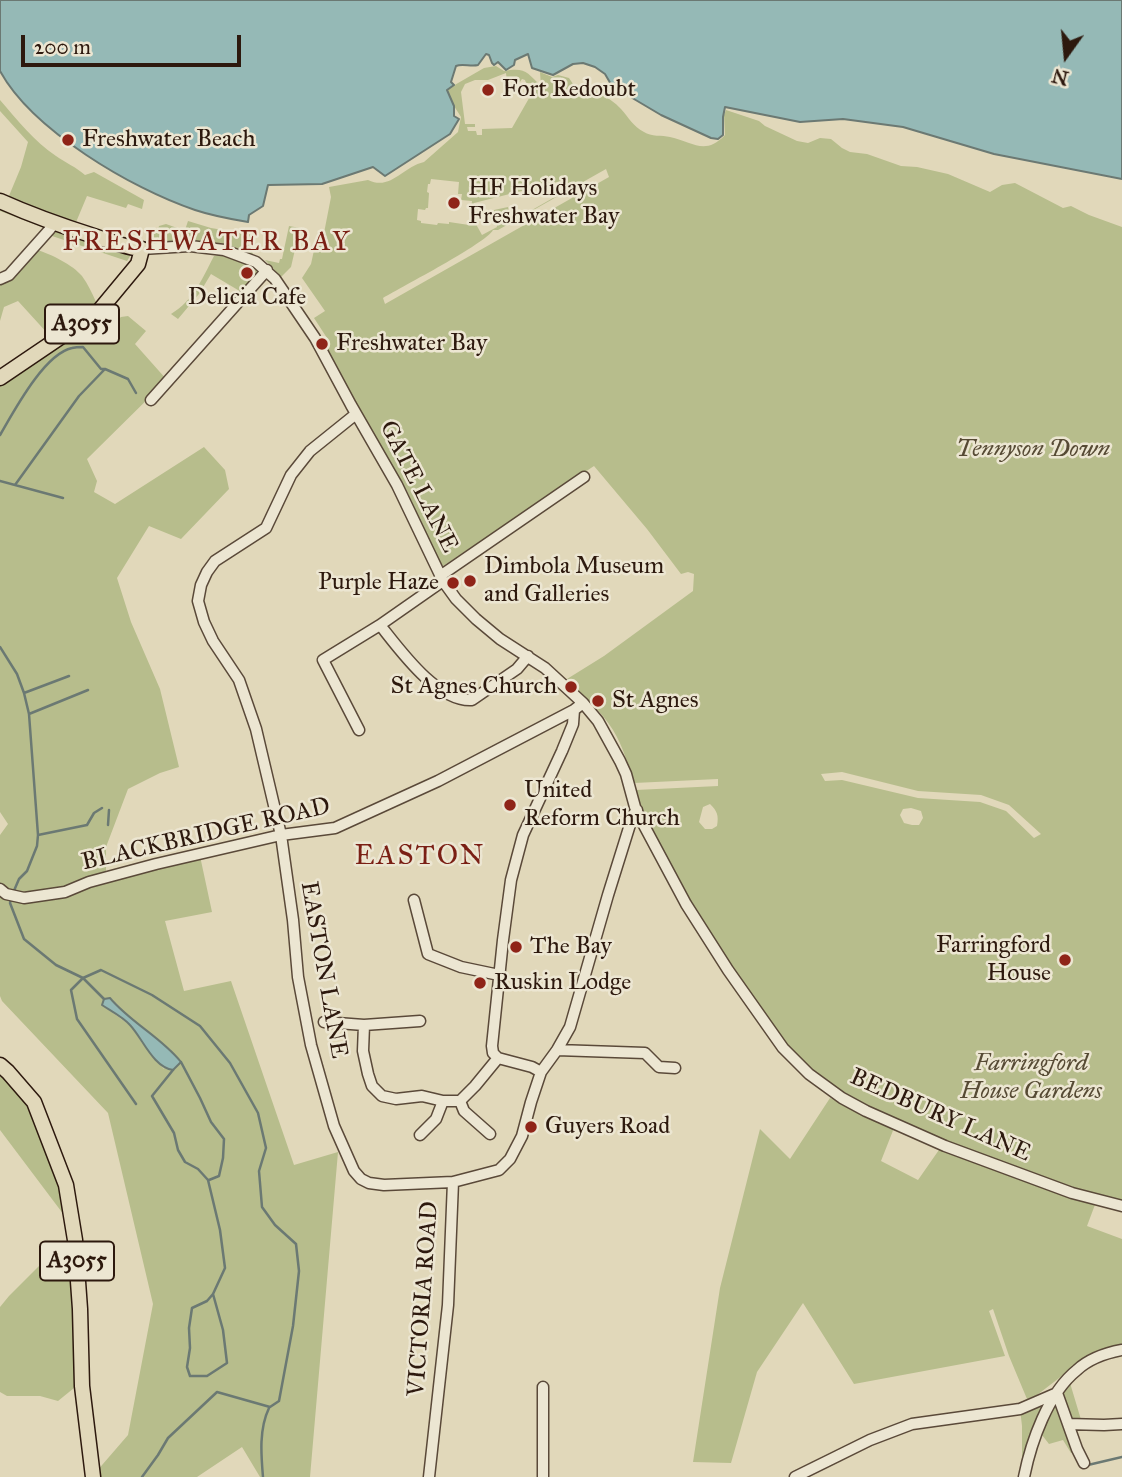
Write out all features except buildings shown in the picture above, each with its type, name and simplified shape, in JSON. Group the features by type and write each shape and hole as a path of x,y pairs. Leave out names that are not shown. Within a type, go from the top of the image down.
{"main road":[{"path":"0,201 54,223 142,249"},
{"name":"A3055","path":"0,378 99,312 138,264 142,249"},
{"name":"A3055","path":"0,1065 34,1102 66,1185 75,1240 82,1386 93,1477"}],"street":[{"path":"0,279 9,275 54,223"},
{"name":"GATE LANE","path":"142,249 175,246 224,250 256,262 279,283 303,318 397,485 442,579 475,619 551,673 578,707 598,721 626,774 637,810"},
{"path":"151,400 267,270"},
{"name":"EASTON LANE","path":"356,414 310,452 291,475 266,528 215,561 201,585 198,601 204,622 239,680 256,729 281,835 298,977 312,1045 334,1126 354,1171 369,1183 384,1185 453,1182"},
{"path":"359,730 323,660 380,625 584,477"},
{"path":"380,625 414,667 431,682 463,701 472,700 517,669 528,656"},
{"path":"541,1072 498,1058 493,1052 499,975 511,880 523,835 562,751 578,707"},
{"name":"BLACKBRIDGE ROAD","path":"3,891 20,897 65,892 113,875 281,835 335,828 438,781 578,707"},
{"name":"VICTORIA ROAD","path":"429,1477 446,1329 453,1182 499,1170 510,1159 522,1136 541,1072 570,1027 607,895 633,815 637,810"},
{"name":"BEDBURY LANE","path":"637,810 684,900 728,970 783,1048 809,1074 842,1098 945,1146 1072,1193 1122,1206"},
{"path":"414,900 428,954 461,967 499,975"},
{"path":"324,1022 364,1025 420,1021"},
{"path":"364,1025 363,1051 368,1074 372,1086 382,1096 396,1099 422,1096 443,1101 460,1101 498,1058"},
{"path":"557,1049 645,1053 659,1067 675,1068"},
{"path":"656,1079 659,1067"},
{"path":"420,1135 436,1119 443,1101"},
{"path":"460,1101 464,1111 490,1134"},
{"path":"1024,1477 1035,1434 1057,1393 1076,1370 1112,1352 1122,1350"},
{"path":"543,1387 543,1477"},
{"path":"1057,1393 1084,1463"},
{"path":"794,1477 870,1440 912,1424 1020,1409 1057,1393"},
{"path":"1068,1424 1122,1424"}],"green space":[{"path":"496,66 504,71 521,70 541,86 540,72 552,77 558,75 569,78 573,84 593,90 611,100 637,127 650,135 670,137 699,146 711,145 725,135 726,110 759,121 797,141 808,143 820,138 831,139 850,152 867,154 901,166 948,174 990,192 1002,185 1015,183 1063,208 1071,206 1122,227 1122,1202 1026,1174 866,1108 825,1085 785,1046 687,901 639,809 636,790 718,786 718,779 634,783 613,730 598,710 567,679 604,656 693,591 694,574 681,574 594,466 443,566 438,562 407,491 319,340 327,338 314,318 325,311 302,278 311,264 318,232 324,233 331,197 329,187 368,180 383,183 424,162 458,132 461,117 446,90 484,68","holes":["506,73 507,82 520,82 522,79 526,83 536,83 536,86 512,128 482,129 482,135 477,135 476,131 468,131 467,127 475,127 475,124 465,124 461,92 465,84 475,80 488,80","606,169 609,177 385,304 383,298 460,255 493,230 498,230","431,179 459,182 458,194 462,194 461,200 472,201 469,225 449,222 437,225 417,220 418,209 428,208 428,184","561,181 567,190 511,222 508,207 494,210 497,227 482,235 472,217 474,203","842,772 918,791 981,795 1009,805 1041,834 1034,838 1006,811 980,802 918,798 842,780 825,781 821,774","710,804 717,814 717,826 705,829 699,822 703,807","911,808 921,811 923,818 919,825 912,825 904,823 900,815 903,809"]},
{"path":"0,100 48,150 85,175 94,172 144,200 142,209 128,204 126,208 87,196 74,227 6,203 28,142 0,111"},
{"path":"0,204 132,253 127,261 43,233 44,228 0,211"},
{"path":"188,221 253,235 249,246 253,254 249,256 214,243 181,242"},
{"path":"166,224 180,229 175,241 150,246 153,233 157,233 159,226"},
{"path":"289,226 300,228 291,267 281,277 265,260 279,263 282,259"},
{"path":"37,250 61,260 78,272 96,302 86,312 49,335 18,301 4,307 0,321 0,283"},
{"path":"222,255 261,272 243,293 211,274 199,294 178,319 171,314 192,296 214,256"},
{"path":"105,310 115,322 128,316 146,331 135,344 167,380 87,459 97,481 94,492 115,504 204,447 225,470 229,489 181,539 149,526 117,578 131,622 160,689 179,767 128,789 106,847 106,879 200,856 212,912 165,921 184,991 231,981 294,1165 338,1152 310,1477 260,1477 242,1447 197,1477 96,1477 96,1472 128,1435 153,1304 108,1113 0,996 0,835 8,824 0,812 0,386 82,332","holes":["111,998 130,1018 171,1050 164,1069 131,1026 102,1005"]},
{"path":"0,1073 31,1106 63,1184 67,1219 0,1130"},
{"path":"830,1098 894,1128 881,1161 918,1180 941,1147 1096,1202 1087,1226 1122,1239 1122,1347 1080,1362 1037,1395 1027,1399 993,1309 989,1311 1005,1356 854,1384 803,1303 757,1372 731,1463 693,1462 720,1288 760,1129 790,1159"},
{"path":"70,1239 75,1307 74,1388 58,1401 40,1396 7,1396 0,1392 0,1307 45,1260"},
{"path":"1070,1383 1082,1423 1071,1423 1073,1452 1071,1453 1063,1440 1049,1444 1042,1435 1054,1406 1022,1464 1020,1409"}],"water":[{"path":"0,0 1122,0 1122,179 994,154 903,127 843,119 800,122 725,107 723,135 718,139 711,138 661,115 612,86 605,74 595,67 583,63 573,64 553,75 532,68 528,54 515,60 514,65 506,70 498,62 494,65 486,54 478,65 456,66 451,82 454,85 447,90 454,106 454,116 459,119 450,134 385,176 373,167 322,184 268,185 263,206 249,215 248,222 195,210 142,188 86,155 35,115 0,71"},
{"path":"110,998 181,1062 173,1070 160,1064 127,1022 102,1005 104,999"}],"waterway":[{"path":"0,435 41,372 61,352 72,348 83,347 101,369 128,379 136,393"},
{"path":"15,485 79,396 105,369"},
{"path":"0,481 63,498"},
{"path":"0,647 17,674 29,714 38,835 37,846 27,871 19,879 13,893"},
{"path":"24,693 69,676"},
{"path":"29,714 88,690"},
{"path":"38,835 87,825 94,813 102,808"},
{"path":"108,825 109,810"},
{"path":"11,899 10,903 24,939 56,965 83,978 104,999"},
{"path":"136,1104 77,1019 71,990 83,978 101,970 152,995 200,1026 230,1063 258,1113 266,1148 259,1171 262,1207 275,1225 296,1244 299,1271 293,1326 279,1401 270,1407 217,1392 168,1438 142,1477"},
{"path":"181,1062 211,1122 224,1139 219,1176 209,1180"},
{"path":"173,1070 152,1096 174,1133 178,1150 185,1162 198,1169 208,1180 220,1230 225,1268 213,1294 223,1330 227,1363 207,1376 190,1376 187,1367 192,1308 207,1301 213,1294"},
{"path":"263,1477 262,1433 269,1408"},
{"path":"1088,1465 1122,1457"}],"place":[{"name":"Fort Redoubt","path":"488,90"},
{"name":"Freshwater Beach","path":"68,140"},
{"name":"HF Holidays Freshwater Bay","path":"454,203"},
{"name":"Delicia Cafe","path":"247,273"},
{"name":"Freshwater Bay","path":"322,344"},
{"name":"Dimbola Museum and Galleries","path":"470,581"},
{"name":"Purple Haze","path":"453,583"},
{"name":"St Agnes Church","path":"571,687"},
{"name":"St Agnes","path":"598,701"},
{"name":"United Reform Church","path":"510,805"},
{"name":"The Bay","path":"516,947"},
{"name":"Farringford House","path":"1065,960"},
{"name":"Ruskin Lodge","path":"480,983"},
{"name":"Guyers Road","path":"531,1127"}],"district":[{"name":"FRESHWATER BAY","path":"207,243"},
{"name":"EASTON","path":"420,857"}],"park label":[{"name":"Tennyson Down","path":"1033,450"},
{"name":"Farringford House Gardens","path":"1031,1078"}]}
